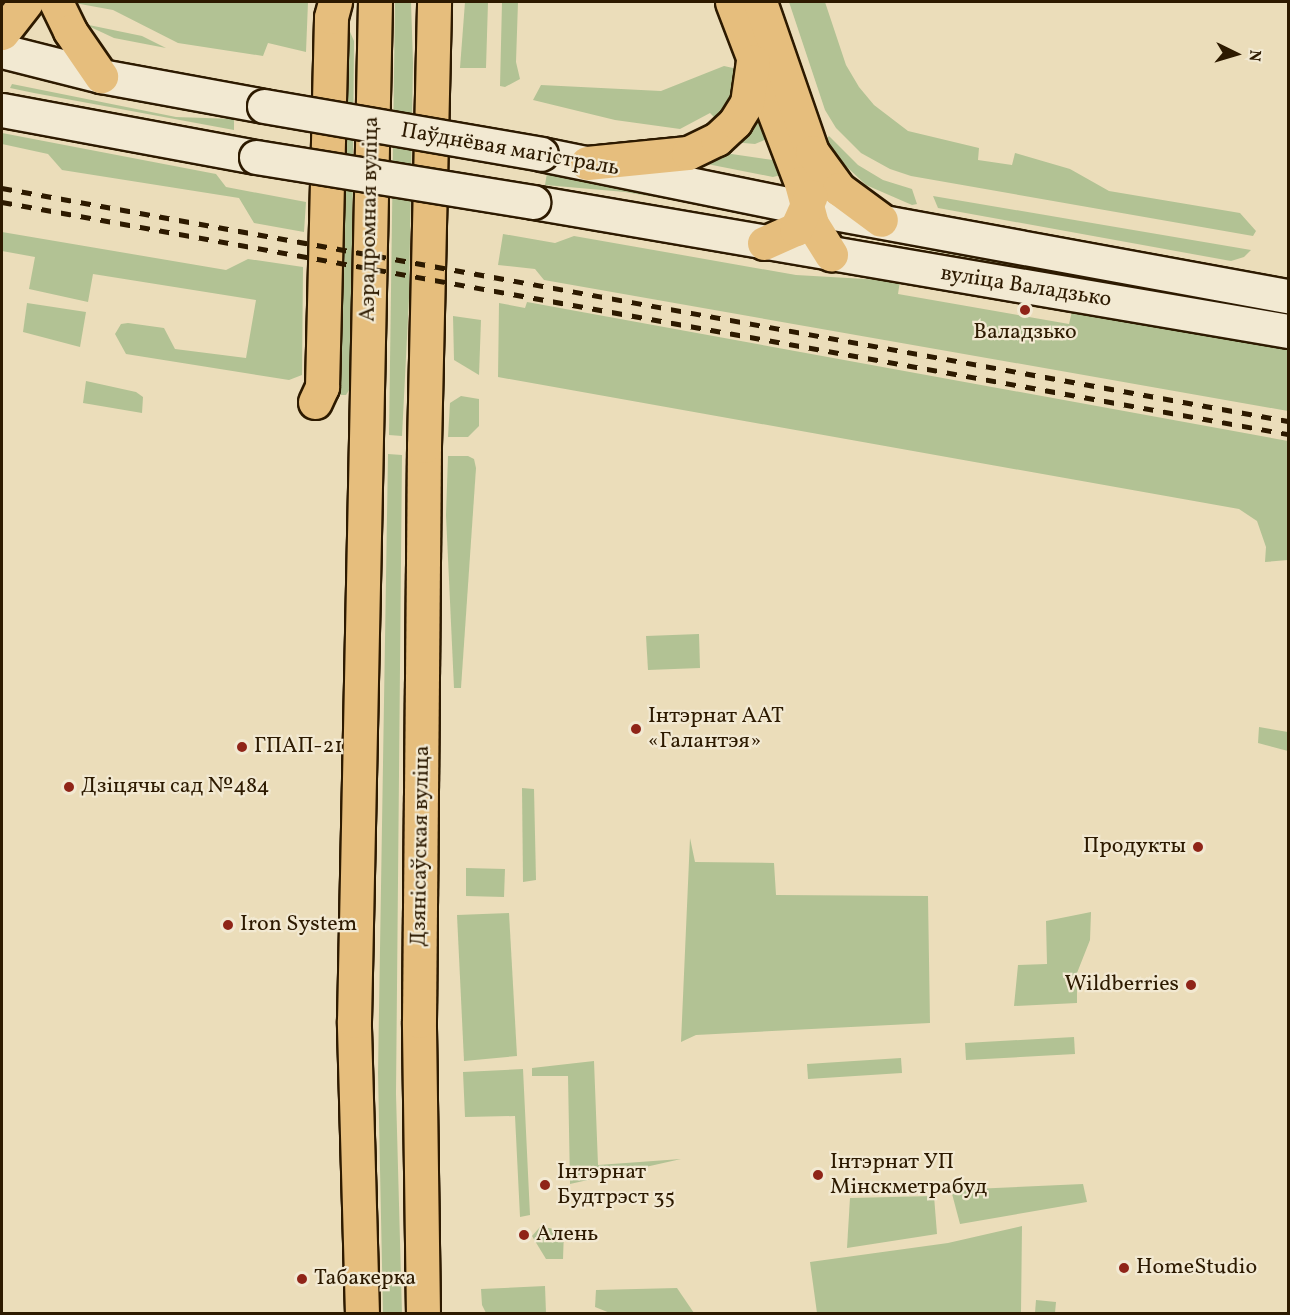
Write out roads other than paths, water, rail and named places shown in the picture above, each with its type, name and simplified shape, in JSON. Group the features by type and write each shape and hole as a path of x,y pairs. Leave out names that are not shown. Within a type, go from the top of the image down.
{"main road":[{"path":"2,33 26,2"},
{"path":"56,2 70,31 101,76"},
{"path":"315,402 322,387 331,17 335,2"},
{"name":"Аэрадромная вуліца","path":"362,1314 354,1021 375,2"},
{"name":"Дзянісаўская вуліца","path":"423,1314 419,1022 426,380 434,2"},
{"path":"732,2 819,241 831,254"},
{"path":"760,2 813,152 839,189 881,220"},
{"name":"Паўднёвая магістраль","path":"2,51 101,76 541,154 807,208"},
{"path":"587,163 688,153 717,139 747,103 753,59"},
{"path":"2,110 256,157 533,202 764,243 796,230 807,208 814,177 813,152"},
{"name":"вуліца Валадзько","path":"807,208 1288,296"},
{"name":"вуліца Валадзько","path":"764,243 1288,331"}],"railway":[{"path":"2,188 1288,421"},
{"path":"2,202 1288,434"}],"place":[{"name":"Валадзько","path":"1025,310"},
{"name":"Інтэрнат ААТ «Галантэя»","path":"636,729"},
{"name":"ГПАП-21","path":"242,747"},
{"name":"Дзіцячы сад №484","path":"69,787"},
{"name":"Продукты","path":"1198,847"},
{"name":"Iron System","path":"228,925"},
{"name":"Wildberries","path":"1191,985"},
{"name":"Інтэрнат УП Мінскметрабуд","path":"818,1175"},
{"name":"Інтэрнат Будтрэст 35","path":"545,1185"},
{"name":"Алень","path":"524,1235"},
{"name":"HomeStudio","path":"1124,1268"},
{"name":"Табакерка","path":"302,1279"}]}
